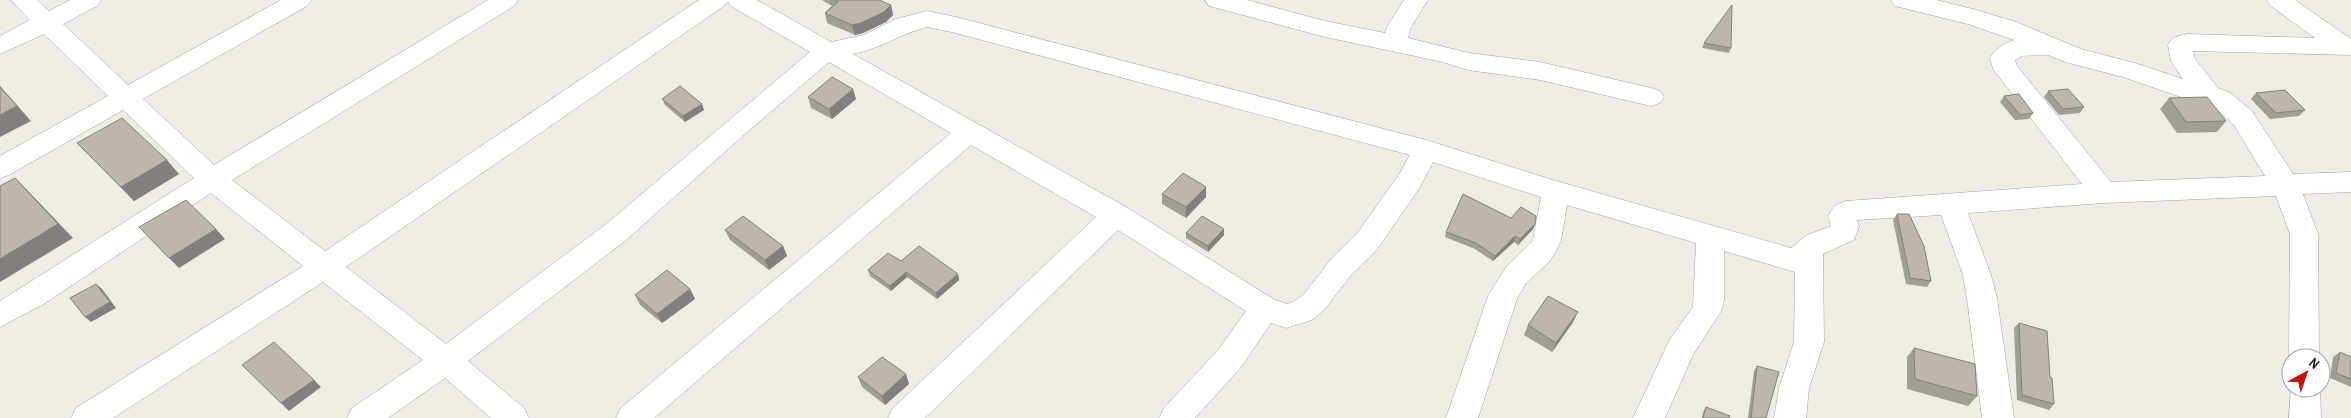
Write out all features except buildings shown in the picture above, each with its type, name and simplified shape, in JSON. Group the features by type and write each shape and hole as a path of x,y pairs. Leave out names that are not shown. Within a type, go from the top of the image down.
{"street":[{"path":"23,0 212,179 446,360 513,418"},
{"path":"0,46 89,0"},
{"path":"0,168 299,0"},
{"path":"0,315 212,179 506,0"},
{"path":"87,418 324,266 716,0"},
{"path":"738,0 1116,216 1265,308 1286,316 1302,312 1314,302 1342,266 1366,243 1410,180 1426,150"},
{"path":"1217,0 1325,29 1468,61 1540,72 1651,97"},
{"path":"1395,44 1399,27 1416,0"},
{"path":"1903,0 1971,9 2007,28 2074,56 2129,70 2193,92 2220,98 2233,107 2243,118 2284,183 2301,222 2304,234 2304,348"},
{"path":"2280,0 2347,46"},
{"path":"363,418 446,360 615,233 737,126 827,51 870,42 905,25 927,19 1426,150 1710,237 1762,250 1788,260 1796,260 1817,243 1844,232 1845,227 1842,216 1846,212 1855,210 2104,193 2284,183 2351,182"},
{"path":"2209,95 2183,61 2180,45 2186,42 2347,46"},
{"path":"2052,47 2022,47 2008,50 2002,58 2005,68 2104,193"},
{"path":"632,418 969,132"},
{"path":"1462,418 1503,296 1516,275 1540,253 1547,241 1556,191"},
{"path":"1951,204 1977,275 1982,298 1998,418"},
{"path":"904,418 1116,216"},
{"path":"1649,418 1681,348 1706,311 1709,301 1710,237"},
{"path":"1790,418 1794,388 1809,342 1808,251"},
{"path":"1175,418 1230,358 1265,308"},
{"path":"2305,398 2305,418"}]}
